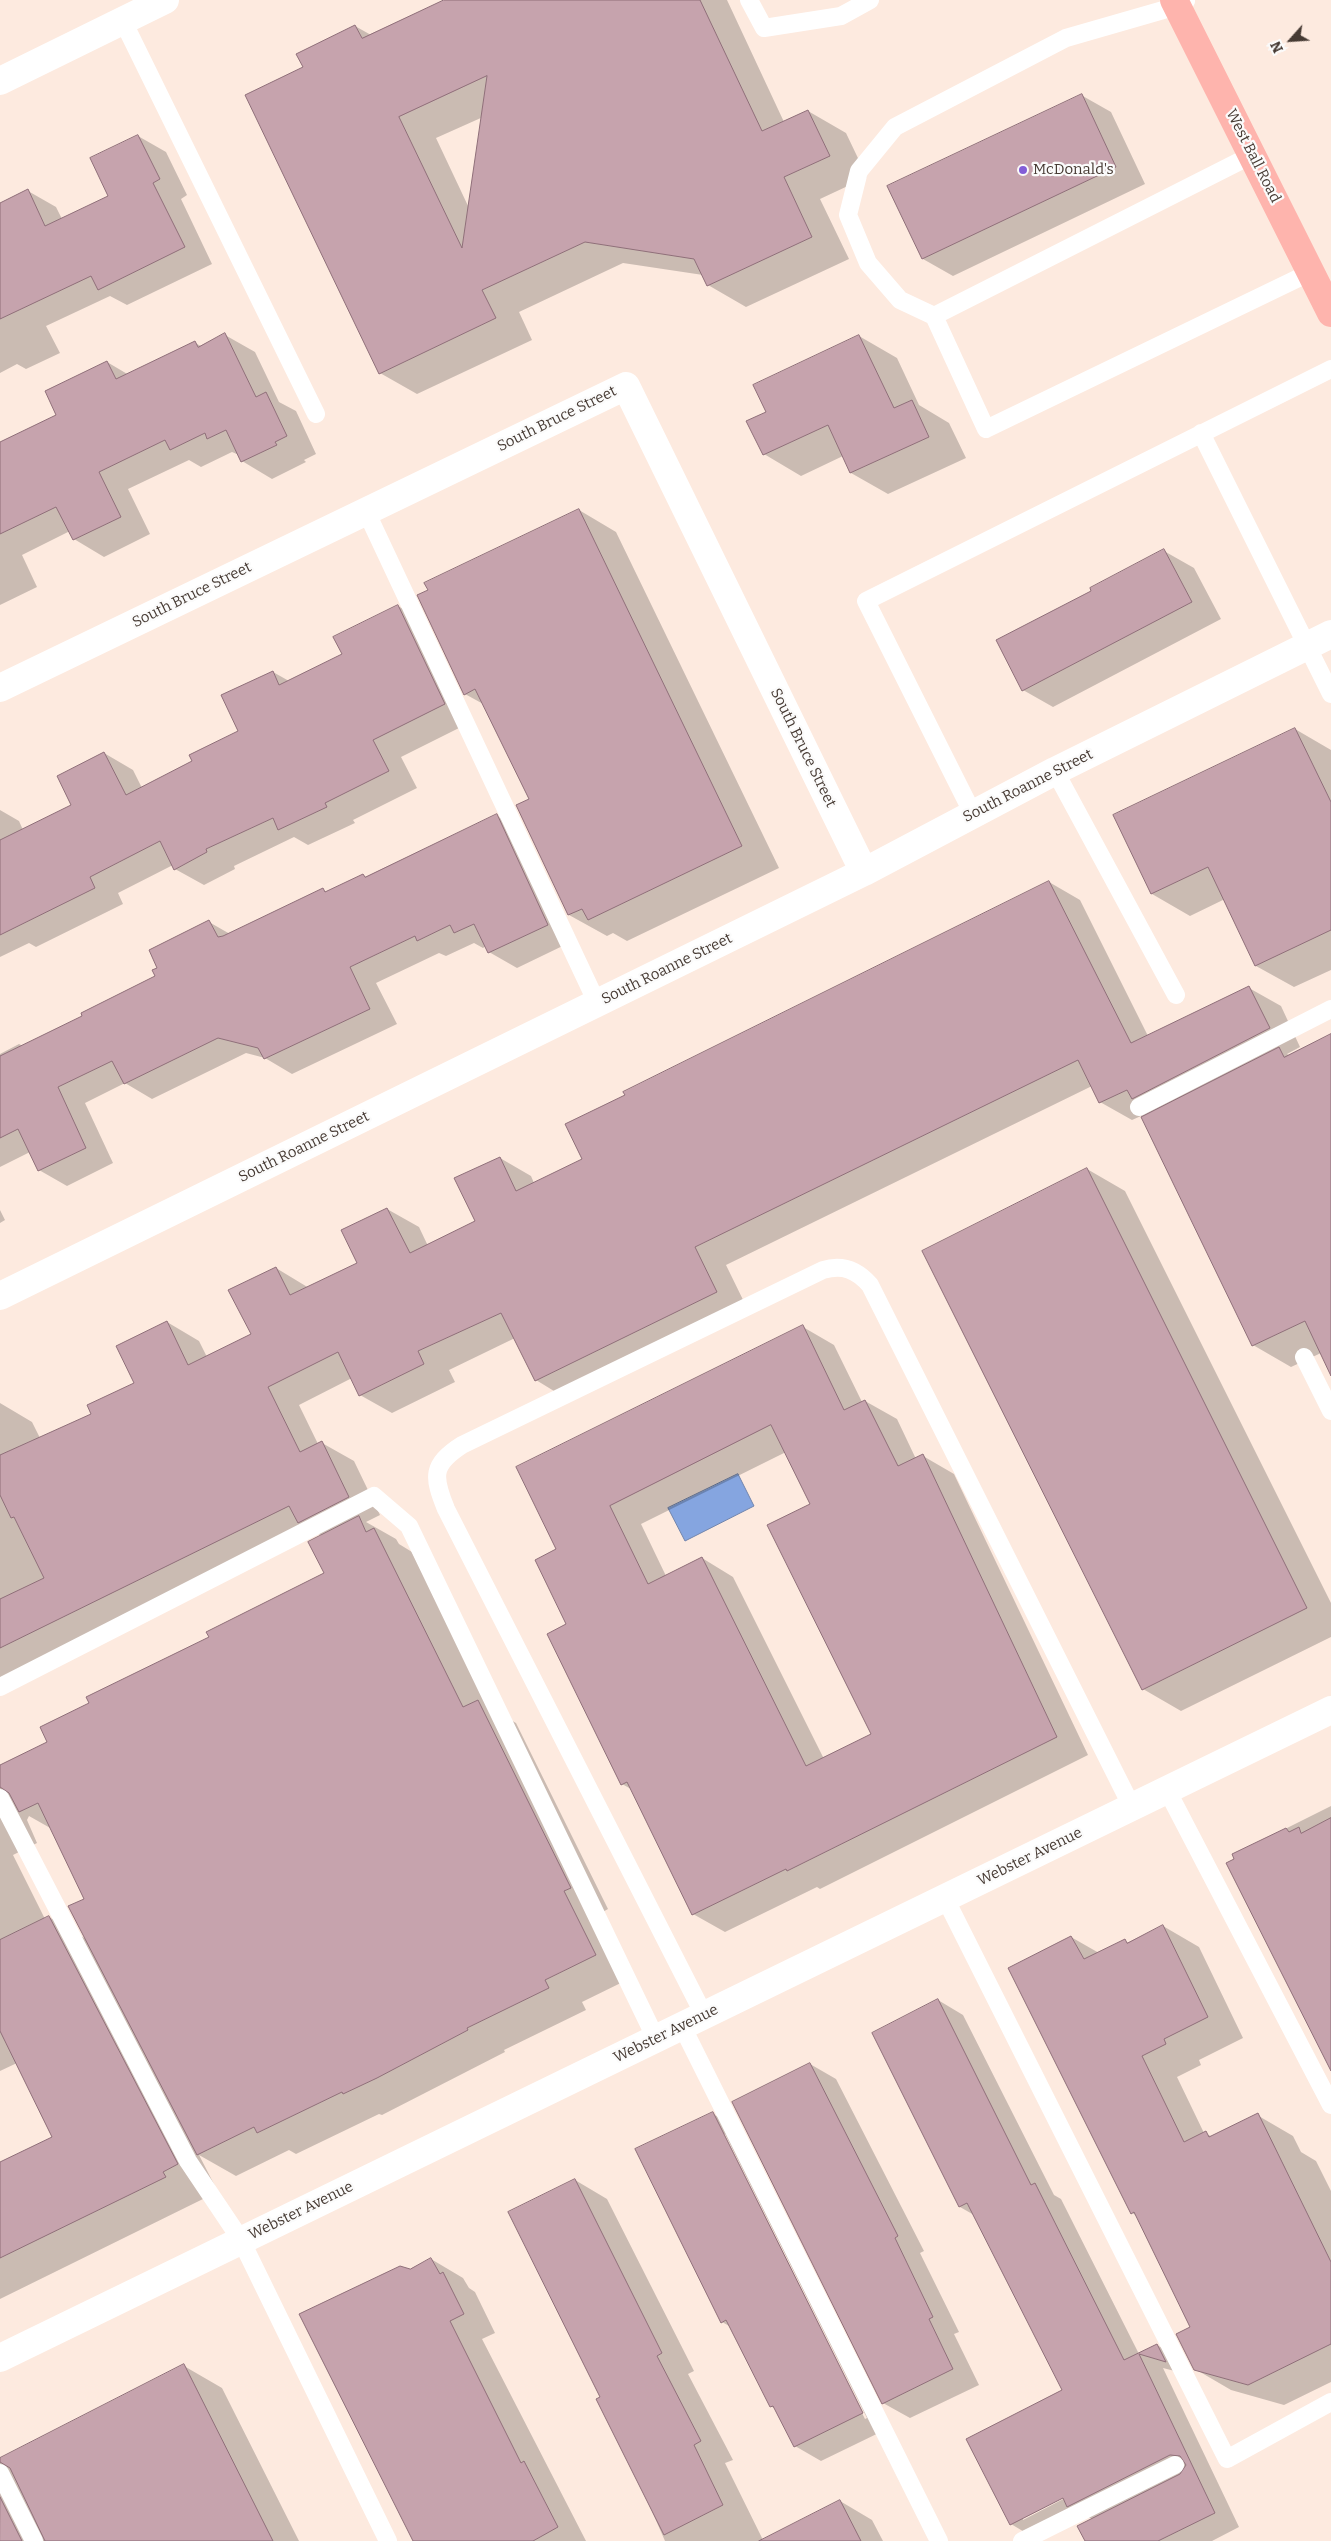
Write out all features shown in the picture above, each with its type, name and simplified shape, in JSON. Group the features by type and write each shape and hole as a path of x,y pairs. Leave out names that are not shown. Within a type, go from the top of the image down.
{"main road":[{"name":"West Ball Road","path":"1180,2 1252,155 1331,313"}],"street":[{"path":"0,81 143,8"},
{"name":"South Bruce Street","path":"0,688 626,386 864,872"},
{"name":"South Roanne Street","path":"0,1296 864,872 1055,771 1331,634"},
{"name":"Webster Avenue","path":"0,2358 1331,1710"}],"lane":[{"path":"749,0 764,28 841,16 870,0"},
{"path":"1180,2 1066,38 895,127 859,172 848,215 868,264 900,300 934,316 986,429 1311,272"},
{"path":"143,8 316,414"},
{"path":"934,316 1252,155"},
{"path":"973,814 866,601 1331,369"},
{"path":"1201,433 1331,694"},
{"path":"366,511 597,1003"},
{"path":"1055,771 1176,996"},
{"path":"1139,1107 1331,1009"},
{"path":"939,2541 693,2021 446,1509 438,1488 437,1472 445,1456 462,1445 823,1270 833,1267 850,1268 861,1275 870,1285 1132,1806"},
{"path":"1304,1357 1331,1411"},
{"path":"0,1687 374,1496 410,1526 656,2039"},
{"path":"1167,1790 1331,2105"},
{"path":"0,1798 188,2161 241,2240 388,2541"},
{"path":"945,1898 1227,2459 1331,2402"},
{"path":"1022,2541 1175,2465"},
{"path":"0,2473 34,2541"}],"water":[{"path":"738,1474 754,1506 685,1541 668,1508"}],"building":[{"path":"444,0 700,0 762,131 808,110 830,156 784,177 812,237 707,286 694,259 585,242 482,290 496,318 379,374 245,95 303,67 296,54 355,25 362,38","holes":["487,76 462,248 399,117"]},
{"path":"1082,94 1116,167 922,259 887,186"},
{"path":"138,135 160,179 153,183 185,247 98,290 91,276 0,319 0,203 28,189 45,226 108,196 90,158"},
{"path":"225,333 256,397 266,392 287,436 275,442 277,445 241,462 226,430 207,439 205,433 170,450 165,440 99,472 121,517 73,540 56,507 0,534 0,442 56,415 45,391 107,361 116,379 195,341 198,347"},
{"path":"859,335 894,408 912,400 929,437 850,473 828,425 763,455 746,421 766,412 753,385"},
{"path":"579,509 742,846 588,920 582,909 568,915 516,805 529,799 475,689 464,695 417,595 428,590 424,583"},
{"path":"1164,549 1192,602 1022,691 996,640 1091,591 1090,588"},
{"path":"398,605 445,704 373,740 389,771 325,803 327,807 278,830 273,818 206,849 207,852 174,870 160,841 90,877 95,888 0,935 0,840 71,805 57,776 104,752 126,795 192,761 189,755 238,731 221,695 273,671 279,685 342,654 333,637"},
{"path":"1295,728 1331,802 1331,930 1255,966 1208,867 1151,894 1113,815"},
{"path":"497,814 548,925 488,953 474,924 454,933 450,925 417,941 415,936 350,967 370,1009 264,1059 258,1048 218,1038 124,1084 112,1061 58,1087 86,1148 38,1171 18,1129 0,1138 0,1056 82,1016 81,1013 155,976 152,970 157,968 149,950 209,920 218,937 223,936 323,888 325,892 363,874 365,877"},
{"path":"1049,881 1131,1043 1249,986 1270,1028 1132,1099 1127,1090 1099,1103 1078,1060 695,1247 717,1292 535,1381 501,1313 418,1351 424,1364 359,1396 338,1352 268,1387 300,1452 322,1441 349,1497 298,1523 289,1506 0,1648 0,1599 44,1578 14,1517 11,1518 0,1495 0,1455 91,1414 87,1405 134,1383 116,1346 167,1321 188,1365 251,1334 228,1290 276,1267 290,1295 357,1263 341,1230 387,1208 410,1253 475,1221 454,1178 500,1157 516,1191 582,1159 565,1124 625,1095 623,1092"},
{"path":"1331,1034 1331,1376 1305,1321 1252,1346 1141,1117 1279,1047 1284,1057"},
{"path":"1087,1168 1307,1608 1142,1690 922,1251"},
{"path":"803,1325 844,1410 865,1400 898,1466 923,1454 1057,1737 787,1871 786,1869 692,1915 627,1782 621,1785 547,1634 566,1624 535,1560 556,1549 516,1467","holes":["771,1425 810,1504 767,1525 871,1734 806,1766 702,1557 648,1584 610,1506"]},
{"path":"359,1516 366,1532 374,1528 463,1707 478,1700 571,1888 564,1891 596,1955 545,1980 549,1988 467,2028 468,2030 377,2078 343,2094 342,2092 257,2133 254,2127 197,2155 68,1906 84,1899 38,1803 19,1812 9,1793 0,1787 0,1765 47,1742 40,1727 89,1703 86,1697 209,1637 206,1632 324,1573 308,1542"},
{"path":"1331,1818 1331,2071 1226,1863 1234,1859 1232,1854 1286,1828 1289,1832 1299,1827 1301,1833"},
{"path":"49,1916 178,2164 163,2172 166,2177 0,2258 0,2162 52,2137 0,2031 0,1940"},
{"path":"1163,1925 1208,2017 1164,2039 1166,2044 1142,2056 1184,2142 1206,2131 1209,2137 1258,2113 1331,2262 1331,2344 1248,2385 1194,2370 1176,2334 1190,2327 1134,2212 1131,2214 1008,1968 1071,1936 1084,1959 1125,1939 1127,1943"},
{"path":"938,1999 1031,2185 1035,2183 1124,2360 1157,2344 1166,2362 1139,2354 1215,2513 1158,2541 1085,2541 1077,2526 1180,2474 1186,2465 1180,2456 1170,2455 1067,2507 1063,2498 1010,2525 966,2439 1062,2390 967,2203 959,2207 872,2033"},
{"path":"810,2063 898,2236 895,2238 933,2317 929,2319 953,2369 882,2404 732,2102"},
{"path":"713,2112 863,2413 794,2447 773,2406 770,2407 726,2320 721,2323 635,2149"},
{"path":"575,2179 662,2353 657,2356 701,2441 694,2445 723,2505 664,2535 596,2399 600,2397 508,2212"},
{"path":"431,2258 440,2274 443,2272 464,2314 450,2321 521,2463 524,2461 558,2527 533,2541 413,2541 299,2314 400,2266 410,2269"},
{"path":"184,2364 273,2541 45,2541 10,2468 0,2462 0,2458"},
{"path":"0,2497 22,2541 0,2541"},
{"path":"840,2500 861,2541 759,2541"}],"place":[{"name":"McDonald's","path":"1023,170"}]}
